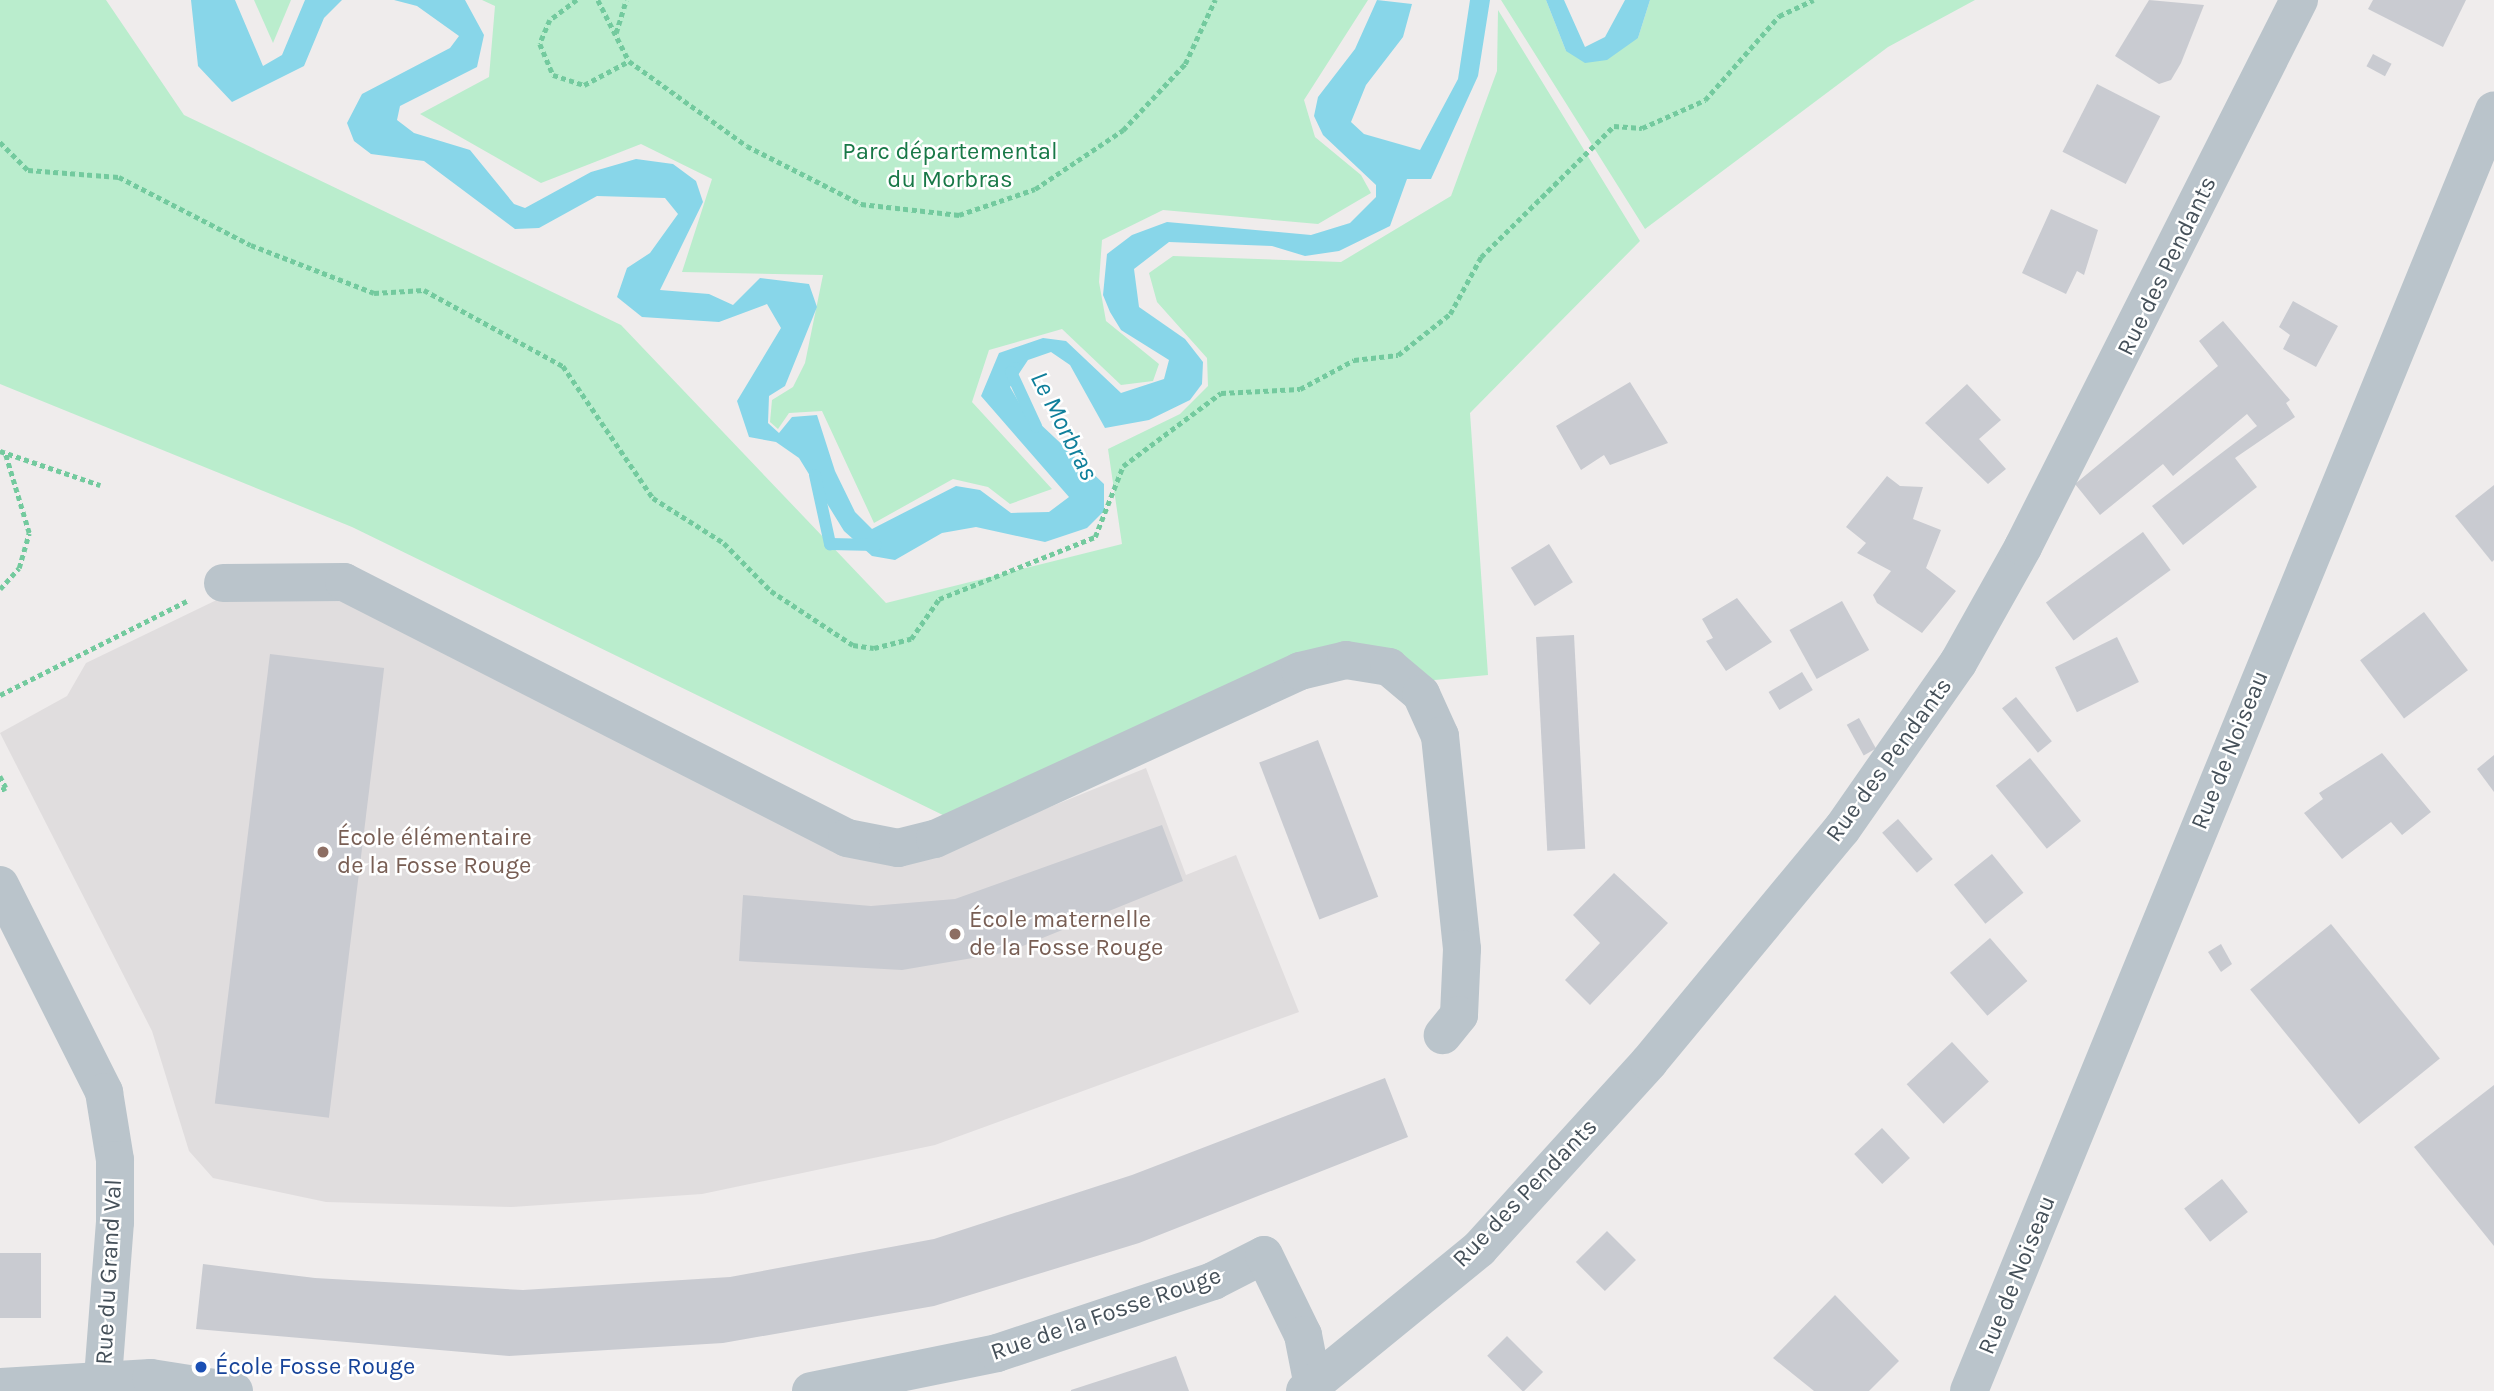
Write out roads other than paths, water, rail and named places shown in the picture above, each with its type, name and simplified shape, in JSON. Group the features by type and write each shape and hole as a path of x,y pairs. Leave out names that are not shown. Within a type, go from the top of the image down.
{"street":[{"name":"Rue des Pendants","path":"1309,1386 1479,1249 1649,1062 1842,829 1958,663 2024,547 2299,0"},
{"name":"Rue de Noiseau","path":"1969,1391 2492,121"},
{"path":"223,583 344,582 847,838 898,848 935,839 1300,671 1346,660 1389,667 1421,694 1440,736 1462,949 1459,1015 1444,1035"},
{"name":"Rue du Grand Val","path":"0,885 104,1092 115,1160 115,1222 103,1384"},
{"name":"Rue de la Fosse Rouge","path":"811,1391 997,1353 1213,1280 1264,1255 1303,1335 1309,1386"},
{"path":"0,1387 103,1384 234,1391"}],"water":[{"path":"191,0 235,0 263,66 282,55 305,0 342,0 324,18 304,66 232,102 198,66"},
{"path":"394,0 465,0 484,35 477,67 400,106 397,120 414,133 470,150 514,204 525,208 591,172 636,159 673,164 696,181 703,202 660,290 709,294 733,305 760,278 809,284 817,307 785,386 769,396 768,423 779,433 792,417 817,415 835,471 855,512 872,529 956,486 980,490 1011,513 1049,512 1069,497 981,396 999,353 1043,338 1066,341 1121,393 1164,379 1169,360 1121,330 1110,312 1103,295 1107,254 1132,235 1167,222 1311,235 1350,223 1376,197 1376,185 1323,135 1314,116 1318,97 1355,49 1377,0 1412,4 1403,37 1366,85 1351,122 1364,134 1420,150 1458,79 1470,0 1490,0 1478,76 1431,179 1407,179 1390,226 1339,251 1305,256 1272,246 1169,242 1134,269 1139,307 1185,339 1203,362 1202,384 1190,400 1149,420 1105,428 1070,365 1051,352 1028,360 1010,387 1021,406 1104,484 1104,511 1087,528 1045,542 976,527 942,533 895,560 872,556 844,531 799,458 776,442 749,437 737,401 781,328 767,304 719,322 642,317 617,297 627,268 650,253 678,214 665,198 597,196 539,228 515,229 424,161 371,154 354,141 347,123 362,94 450,48 459,36 417,6"},
{"path":"1546,0 1564,0 1585,47 1605,37 1625,0 1650,0 1638,38 1607,60 1585,63 1566,51"}],"waterway":[{"name":"Le Morbras","path":"1015,368 1011,372 1036,426"},
{"name":"Le Morbras","path":"815,475 830,544 876,545"}],"place":[{"name":"École élémentaire de la Fosse Rouge","path":"323,852"},
{"name":"École maternelle de la Fosse Rouge","path":"955,934"},
{"name":"École Fosse Rouge","path":"201,1367"}],"park label":[{"name":"Parc départemental du Morbras","path":"950,166"}]}
